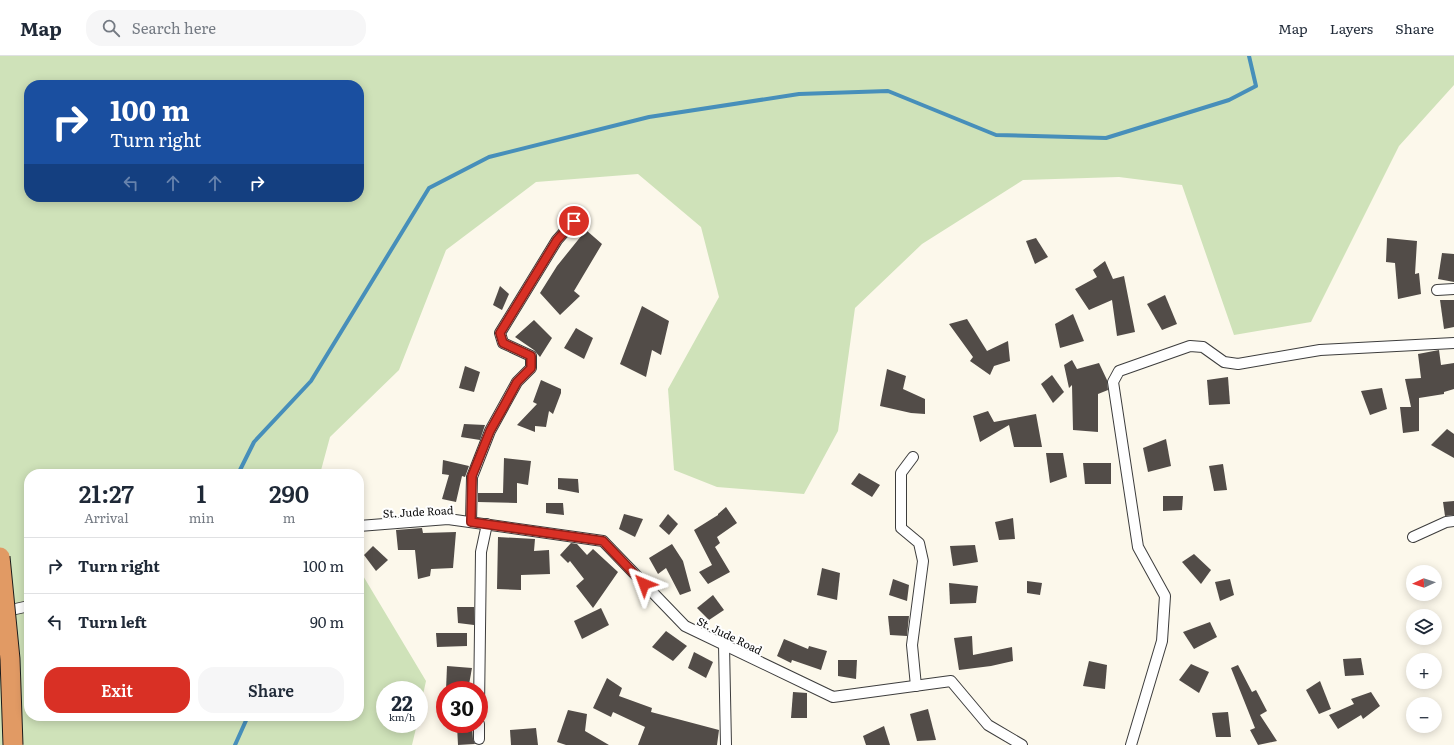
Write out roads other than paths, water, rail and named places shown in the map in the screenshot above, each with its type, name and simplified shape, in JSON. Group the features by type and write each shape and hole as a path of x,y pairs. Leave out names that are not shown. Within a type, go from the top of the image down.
{"highway":[{"path":"0,556 10,659 13,745"}],"street":[{"path":"471,522 472,476 490,431 517,382 531,368 531,356 503,343 500,333 557,240 574,221"},
{"path":"1437,290 1454,289"},
{"path":"1131,745 1162,641 1166,596 1138,547 1113,382 1119,371 1190,346 1203,347 1224,362 1238,364 1320,350 1454,343"},
{"path":"913,457 901,473 902,528 919,543 923,561 912,645 916,686"},
{"name":"St. Jude Road","path":"364,526 448,519 603,541 685,626 724,645 833,697 952,681 988,725 1022,745"},
{"path":"1413,537 1446,522 1454,521"},
{"path":"479,681 481,552 487,524"},
{"path":"0,612 24,607"},
{"path":"724,645 726,745"},
{"path":"479,733 479,739"}],"waterway":[{"path":"240,469 254,442 311,381 429,188 489,157 649,117 799,94 888,91 996,135 1106,138 1229,100 1256,86 1249,56"},
{"path":"235,745 246,721"}]}
